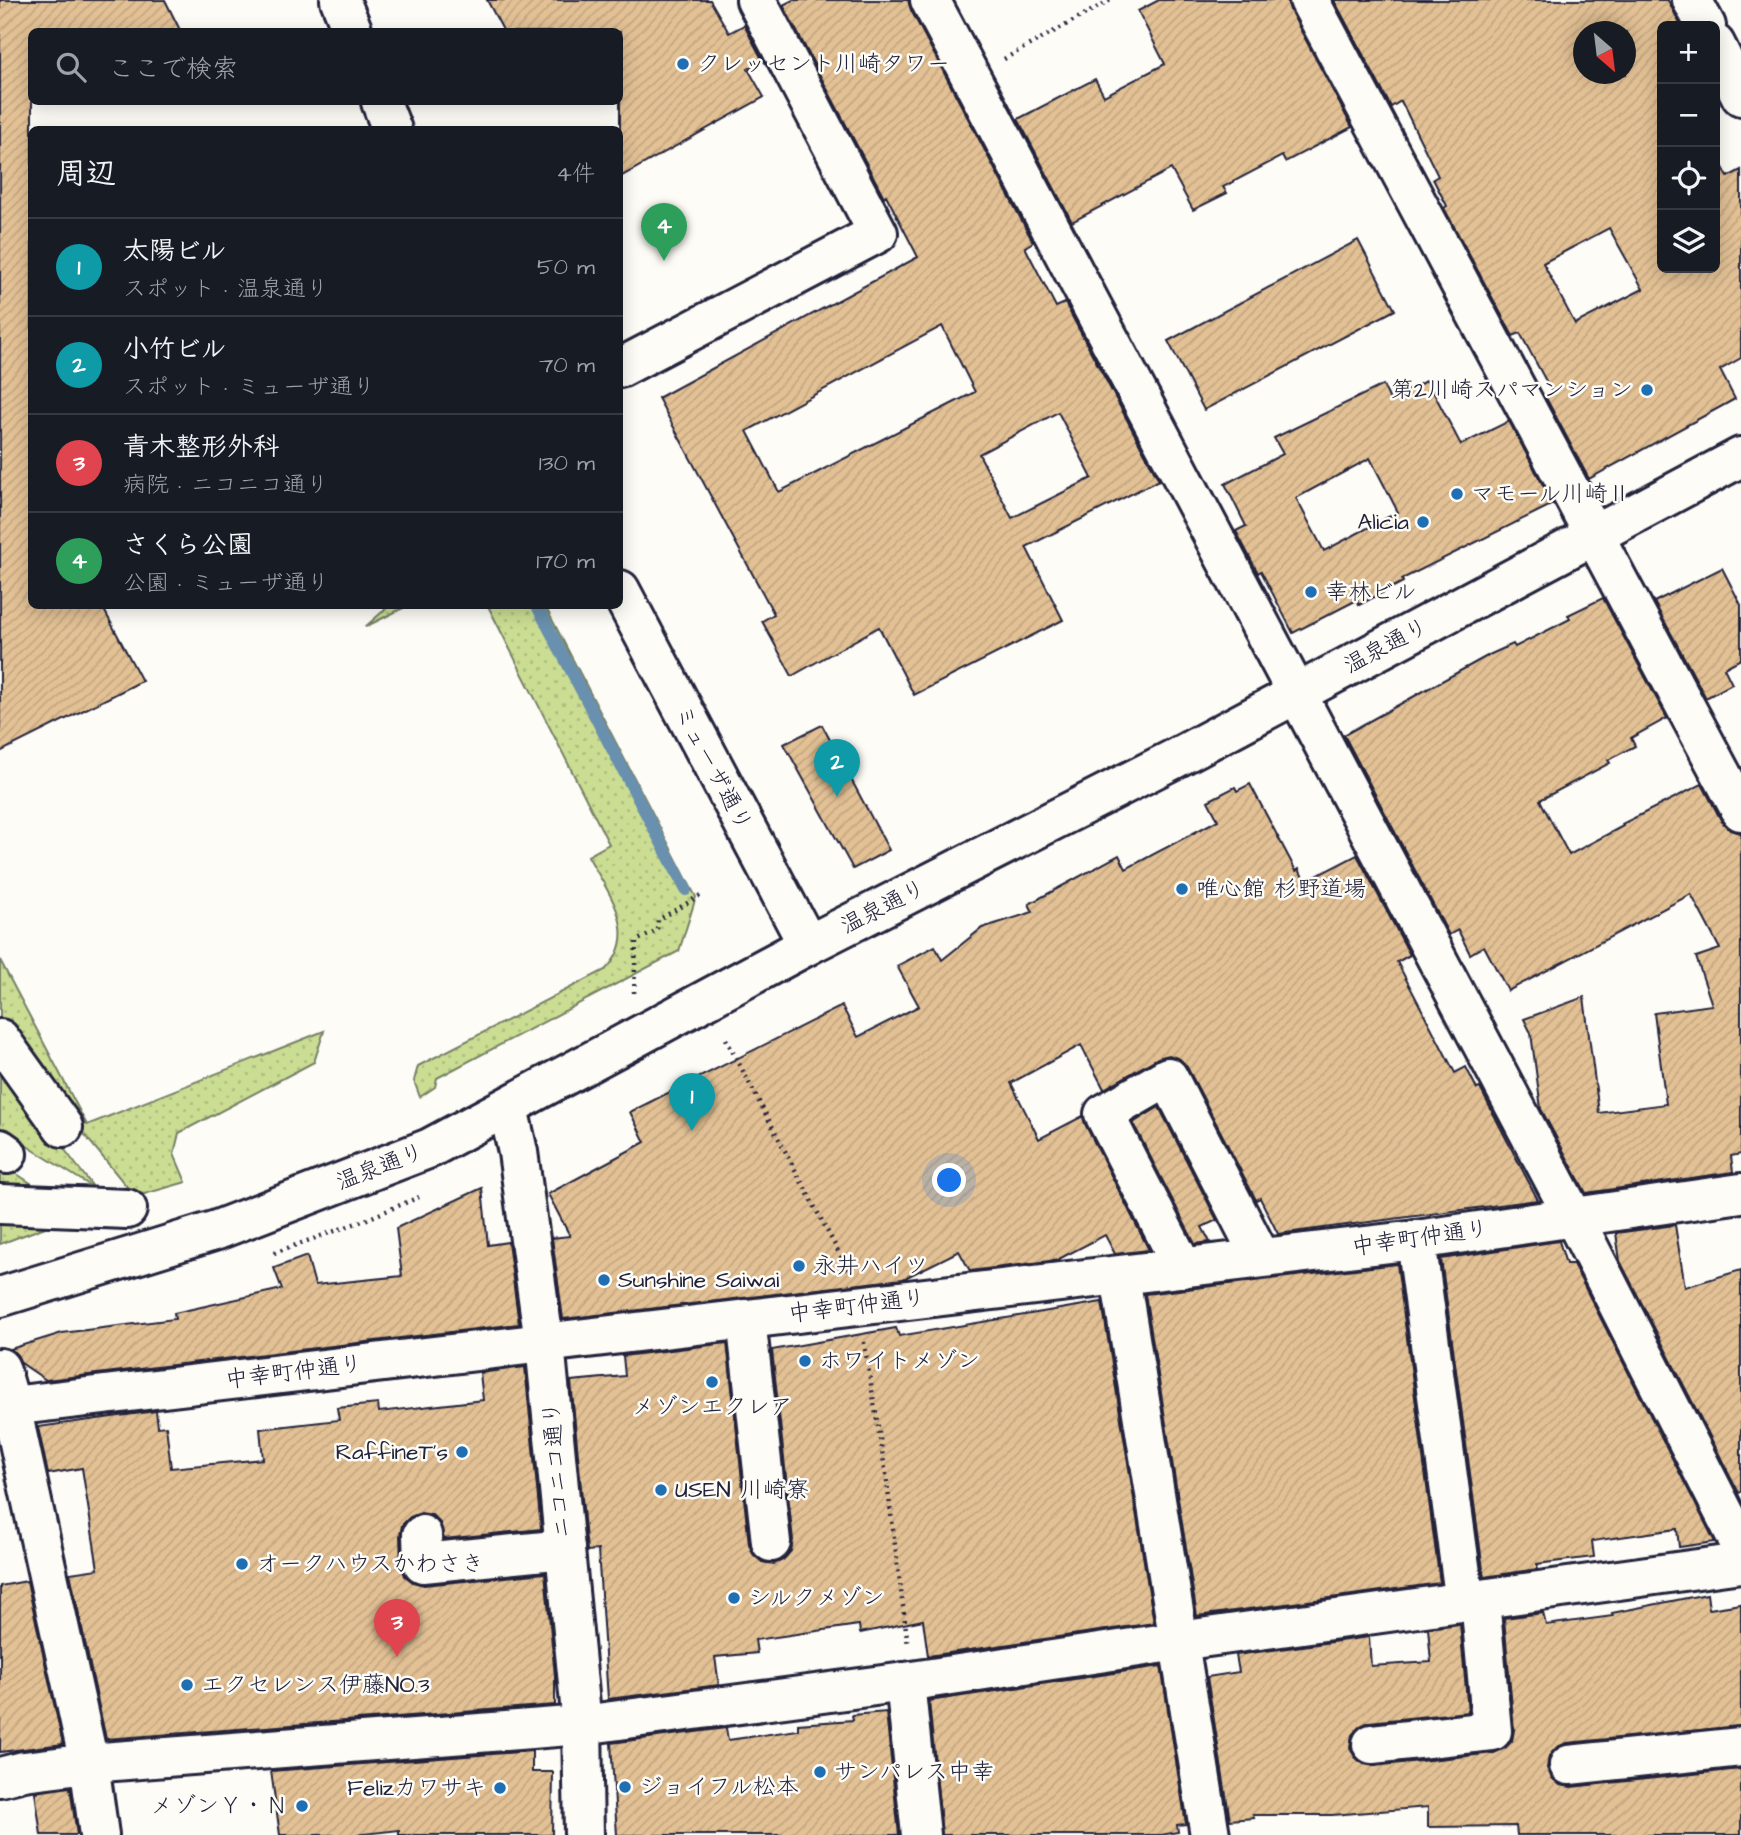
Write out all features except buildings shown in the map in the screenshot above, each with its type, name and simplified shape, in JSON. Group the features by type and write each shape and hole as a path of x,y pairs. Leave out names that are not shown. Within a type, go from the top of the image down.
{"street":[{"path":"340,0 351,28"},
{"path":"623,366 878,233 756,0"},
{"path":"930,0 1573,1216 1741,1546"},
{"path":"1309,0 1741,811"},
{"path":"1692,0 1703,21"},
{"path":"1720,54 1741,96"},
{"path":"382,105 390,126"},
{"name":"温泉通り","path":"0,1297 217,1230 430,1148 808,945 1174,759 1741,457"},
{"name":"ミューザ通り","path":"623,596 808,945"},
{"path":"0,1040 63,1127"},
{"path":"1183,1268 1104,1114 1168,1077 1261,1258"},
{"name":"ニコニコ通り","path":"508,1108 518,1152 544,1341 582,1725 584,1835"},
{"name":"中幸町仲通り","path":"11,1406 1416,1240 1741,1193"},
{"path":"0,1204 127,1209"},
{"path":"1372,1744 1492,1731 1416,1240"},
{"path":"1120,1276 1210,1835"},
{"path":"746,1319 771,1542"},
{"path":"0,1367 11,1406 89,1763 99,1835"},
{"path":"422,1535 423,1563 565,1549"},
{"path":"0,1777 24,1771 89,1763 582,1725 1741,1563"},
{"path":"909,1681 921,1835"},
{"path":"1569,1765 1741,1747"}],"path":[{"path":"972,76 1111,0"},
{"path":"634,993 636,942 657,931 658,920 701,895"},
{"path":"726,1039 858,1289 858,1306 886,1475 909,1681"}],"green space":[{"path":"386,609 401,609 365,627"},
{"path":"490,609 547,609 696,897 679,951 437,1078 435,1087 420,1097 414,1081 418,1066 605,970 616,956 621,942 618,913 588,856 609,844"},
{"path":"0,960 87,1125 324,1031 314,1062 179,1133 174,1154 186,1182 141,1195 132,1193 74,1122 0,1020"},
{"path":"0,1065 94,1188 0,1129"},
{"path":"0,1163 52,1197 0,1196"},
{"path":"0,1214 72,1217 0,1244"}],"waterway":[{"path":"539,609 686,890"}],"place":[{"name":"クレッセント川崎タワー","path":"683,64"},
{"name":"さくら公園","path":"664,261"},
{"name":"第2川崎スパマンション","path":"1647,390"},
{"name":"マモール川崎Ⅱ","path":"1457,494"},
{"name":"Alicia","path":"1423,522"},
{"name":"幸林ビル","path":"1311,592"},
{"name":"小竹ビル","path":"837,797"},
{"name":"唯心館 杉野道場","path":"1182,889"},
{"name":"太陽ビル","path":"692,1131"},
{"name":"永井ハイツ","path":"799,1266"},
{"name":"Sunshine Saiwai","path":"604,1280"},
{"name":"ホワイトメゾン","path":"805,1361"},
{"name":"メゾンエクレア","path":"712,1382"},
{"name":"RaffineT's","path":"462,1452"},
{"name":"USEN 川崎寮","path":"661,1490"},
{"name":"オークハウスかわさき","path":"242,1564"},
{"name":"シルクメゾン","path":"734,1598"},
{"name":"青木整形外科","path":"397,1657"},
{"name":"エクセレンス伊藤NO.3","path":"187,1685"},
{"name":"サンパレス中幸","path":"820,1772"},
{"name":"ジョイフル松本","path":"625,1787"},
{"name":"Felizカワサキ","path":"500,1788"},
{"name":"メゾンＹ・Ｎ","path":"302,1806"}]}
